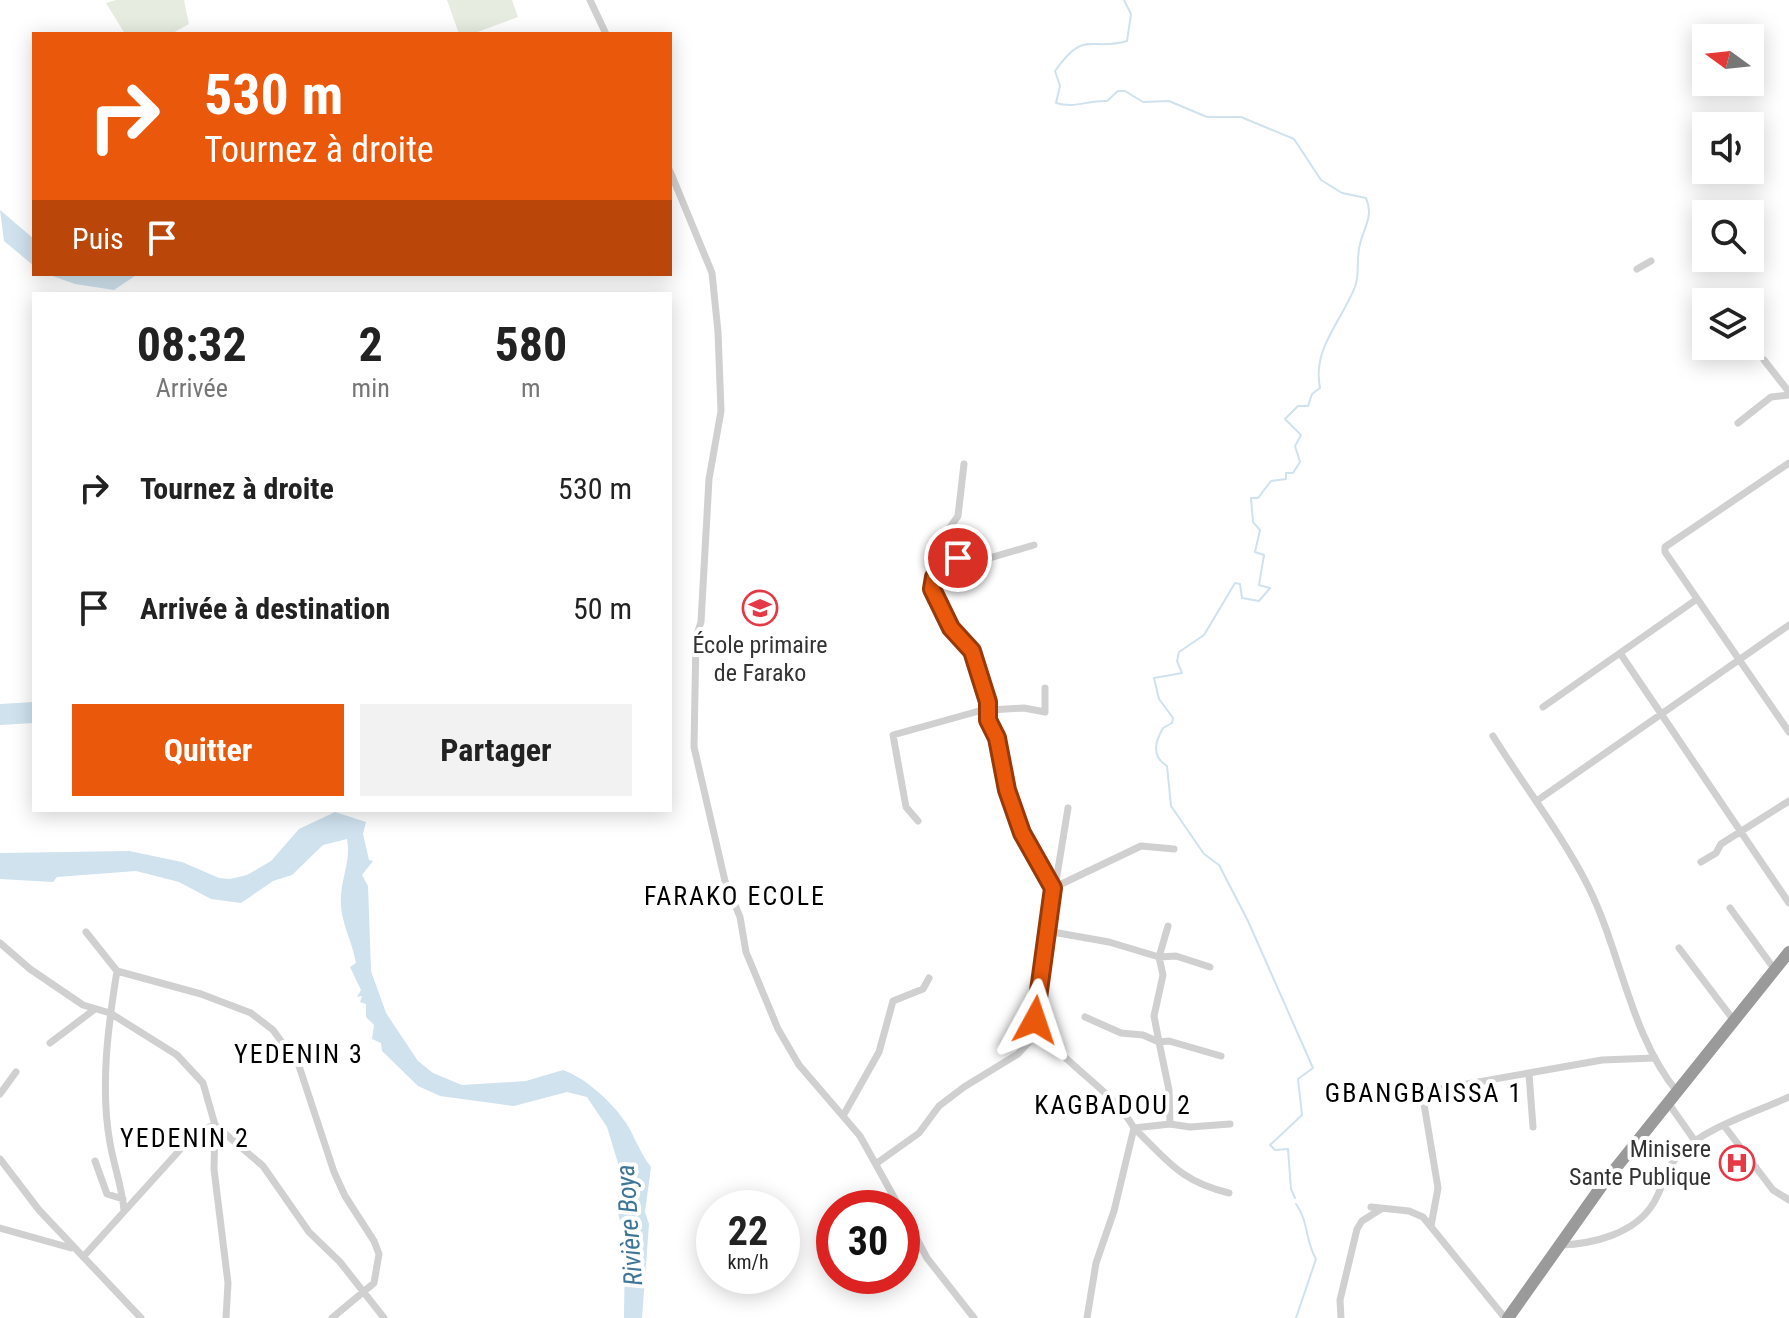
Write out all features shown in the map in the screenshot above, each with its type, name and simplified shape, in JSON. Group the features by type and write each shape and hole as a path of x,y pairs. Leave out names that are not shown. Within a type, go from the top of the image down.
{"highway":[{"path":"1506,1318 1558,1245 1789,952"}],"street":[{"path":"590,0 605,32"},
{"path":"672,176 712,273 718,332 721,411 709,479 701,622 696,637 694,747 725,888 740,917 746,952 778,1029 799,1065 843,1116 877,1163 891,1190"},
{"path":"1637,269 1651,261"},
{"path":"1738,423 1771,397 1789,394 1764,360"},
{"path":"1789,463 1665,547 1665,552 1789,732"},
{"path":"952,559 948,530 958,516 964,464"},
{"path":"952,559 976,562 1034,545"},
{"path":"952,559 934,577 932,589 951,628 972,651 988,702 988,720"},
{"path":"1543,707 1583,683 1697,599"},
{"path":"1538,800 1789,625"},
{"path":"1620,653 1789,903"},
{"path":"988,720 991,710 1024,708 1045,712 1045,688"},
{"path":"918,821 906,807 898,782 893,735 979,711 988,720 997,738 1007,790 1022,833 1054,884"},
{"path":"1493,736 1538,800 1548,824 1588,886 1655,1058 1678,1093"},
{"path":"1701,862 1716,853 1721,844 1743,833 1789,801"},
{"path":"1068,808 1034,1016 1040,1030 1097,1085 1134,1128 1196,1185 1229,1193"},
{"path":"1054,884 1141,846 1174,849"},
{"path":"1730,908 1775,970"},
{"path":"1168,926 1159,957 1163,975 1154,1016 1169,1090 1170,1124"},
{"path":"1047,931 1109,942 1159,957 1176,956 1210,967"},
{"path":"86,932 117,971 201,994 251,1013 273,1030 299,1066 339,1184 379,1254 374,1283 332,1318"},
{"path":"0,943 58,989 95,1009 110,1013 177,1055 197,1075 210,1098 215,1125 214,1169 228,1283 226,1318"},
{"path":"1679,948 1735,1022"},
{"path":"117,971 110,1013 107,1105 110,1143 124,1210"},
{"path":"843,1116 879,1052 893,1001 923,989 929,978"},
{"path":"50,1043 95,1009"},
{"path":"1034,1016 1046,1012"},
{"path":"1085,1017 1121,1033 1143,1035 1159,1042 1169,1041 1221,1056"},
{"path":"877,1163 919,1133 939,1106 1018,1054 1040,1030"},
{"path":"1431,1226 1438,1188 1422,1092 1602,1060 1655,1058"},
{"path":"0,1094 16,1072"},
{"path":"1529,1074 1533,1127"},
{"path":"1558,1245 1593,1244 1643,1215 1653,1205 1678,1155 1695,1141 1789,1097"},
{"path":"1669,1104 1695,1141"},
{"path":"1134,1128 1170,1124 1190,1127 1230,1124"},
{"path":"215,1125 263,1166 309,1232 384,1318"},
{"path":"83,1257 197,1131 215,1125"},
{"path":"1725,1127 1773,1190 1789,1200"},
{"path":"1087,1318 1096,1263 1114,1211 1134,1128"},
{"path":"0,1159 62,1236 141,1318"},
{"path":"95,1161 107,1194 123,1199"},
{"path":"1371,1207 1409,1211 1431,1226 1475,1286 1506,1318"},
{"path":"1341,1318 1340,1300 1357,1229 1362,1221 1381,1209"},
{"path":"0,1228 74,1249"},
{"path":"42,1239 62,1236"},
{"path":"920,1245 974,1318"}],"shaded area":[{"path":"116,0 184,0 189,24 175,32 124,32 106,3"},
{"path":"447,0 512,0 518,17 477,32 458,32"}],"water":[{"path":"0,210 32,237 32,264 4,241"},
{"path":"53,276 135,276 114,290 75,284"},
{"path":"32,702 32,723 0,725 0,704"},
{"name":"Rivière Boya","path":"335,812 366,822 363,834 369,860 373,861 362,875 368,886 371,971 386,1013 418,1061 433,1073 462,1085 526,1081 563,1070 598,1092 626,1123 651,1167 645,1212 649,1224 642,1318 624,1318 625,1242 617,1209 621,1173 607,1127 587,1097 567,1092 514,1106 440,1096 418,1086 382,1051 381,1043 372,1039 374,1025 366,1017 366,1004 360,1002 362,996 357,997 361,990 350,967 356,963 342,914 347,839 323,845 292,875 273,881 241,903 211,899 179,882 136,871 57,877 53,882 0,879 0,853 129,851 182,862 219,878 230,879 247,875 271,861 299,829"}],"waterway":[{"path":"1124,0 1131,14 1127,41 1088,44 1074,50 1055,71 1060,86 1056,103 1069,105 1107,101 1118,91 1125,91 1143,102 1169,101 1207,117 1241,117 1294,139 1321,180 1342,193 1366,198 1368,204 1369,216 1359,249 1356,282 1324,348 1320,361 1320,388 1312,394 1308,406 1298,406 1285,419 1301,435 1295,446 1300,462 1293,473 1286,473 1286,479 1271,481 1258,498 1251,498 1253,522 1260,530 1255,552 1264,555 1259,585 1270,588 1259,601 1242,598 1240,584 1235,583 1204,635 1179,652 1177,661 1182,673 1154,678 1159,699 1173,718 1172,723 1163,728 1156,748 1158,758 1167,766 1171,806 1204,854 1219,865 1248,921 1313,1068 1298,1079 1302,1115 1270,1145 1275,1150 1288,1149 1291,1189 1295,1198"},
{"path":"1296,1204 1316,1259 1296,1318"}],"place":[{"name":"École primaire de Farako","path":"760,608"},
{"name":"Minisere Sante Publique","path":"1737,1163"}],"district":[{"name":"FARAKO ECOLE","path":"735,896"},
{"name":"YEDENIN 3","path":"299,1054"},
{"name":"GBANGBAISSA 1","path":"1424,1093"},
{"name":"KAGBADOU 2","path":"1113,1105"},
{"name":"YEDENIN 2","path":"185,1138"}],"route":[{"path":"958,558 942,567 934,577 932,589 938,608 972,651 979,682 988,702 988,720 997,738 1007,790 1022,833 1053,888 1035,1020"}]}
